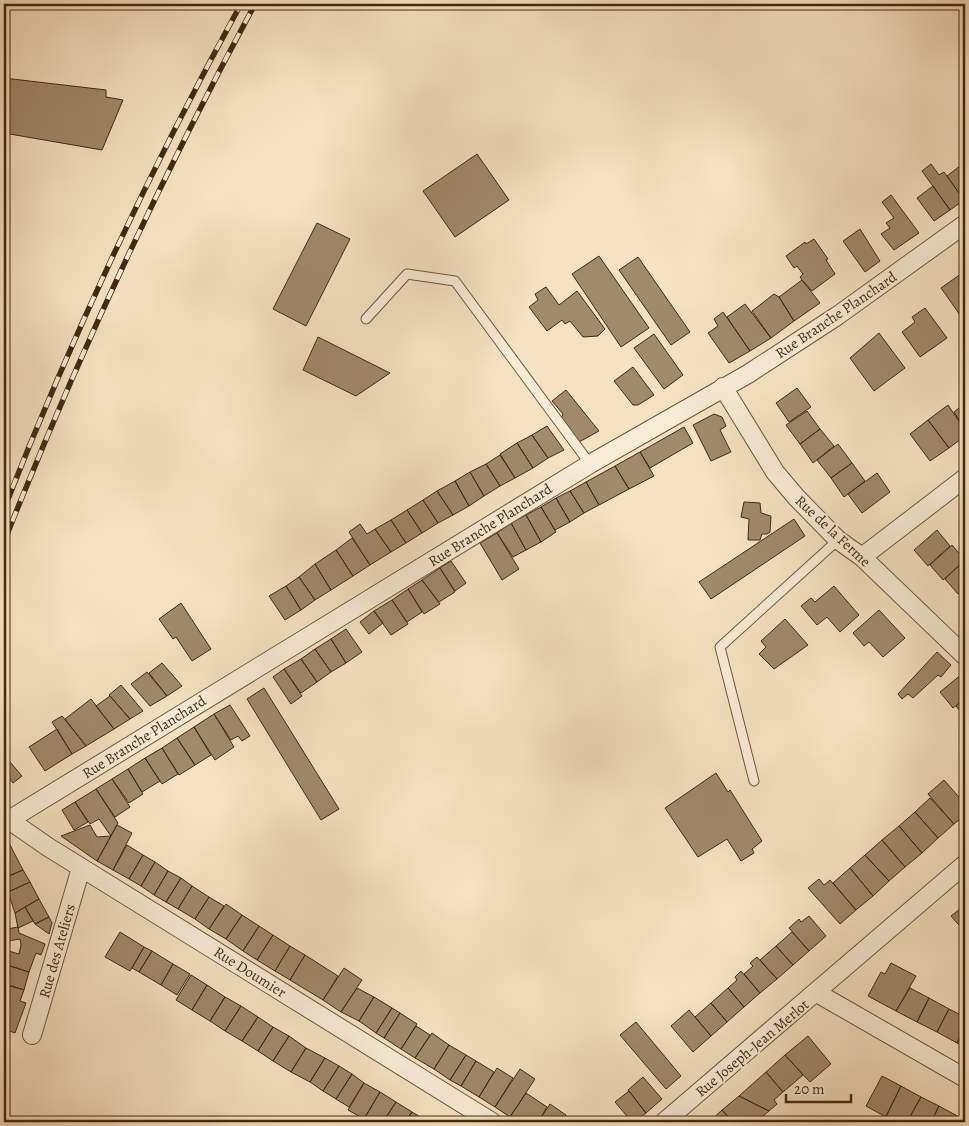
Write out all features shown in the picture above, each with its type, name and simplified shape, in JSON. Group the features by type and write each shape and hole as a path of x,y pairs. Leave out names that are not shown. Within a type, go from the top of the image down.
{"street":[{"name":"Rue Branche Planchard","path":"6,819 590,464 748,374 837,316 965,224"},
{"name":"Rue de la Ferme","path":"723,388 775,472 796,497 838,540 862,557 965,656"},
{"path":"862,557 965,478"},
{"name":"Rue Doumier","path":"6,819 81,868 492,1122"},
{"name":"Rue Joseph-Jean Merlot","path":"664,1122 817,993 965,864"},
{"name":"Rue des Ateliers","path":"32,1035 81,868"},
{"name":"Rue Joseph-Jean Merlot","path":"817,993 965,1078"}],"lane":[{"path":"366,320 407,274 455,281 590,464"},
{"path":"754,781 720,647 838,540"}],"building":[{"path":"4,78 106,90 106,97 123,100 102,150 4,133"},
{"path":"477,154 509,200 455,237 423,191"},
{"path":"931,164 939,175 944,172 964,200 950,210 922,171"},
{"path":"960,166 965,174 964,200 947,176"},
{"path":"933,186 950,210 934,221 917,198"},
{"path":"891,195 919,233 894,250 881,234 890,228 886,223 894,218 882,202"},
{"path":"317,223 350,239 306,326 273,309"},
{"path":"860,229 880,261 865,272 843,241"},
{"path":"814,239 828,259 826,260 835,274 812,291 800,277 803,274 797,266 794,268 786,256 805,242 806,244"},
{"path":"599,256 649,328 621,347 572,274"},
{"path":"638,257 690,332 671,345 619,270"},
{"path":"965,271 965,322 941,288"},
{"path":"802,280 820,303 794,321 779,297"},
{"path":"546,287 559,305 577,291 605,329 598,336 583,337 570,321 565,324 562,320 547,331 529,307 538,300 535,294"},
{"path":"774,294 779,297 794,321 771,338 752,311"},
{"path":"745,304 771,338 750,351 727,317"},
{"path":"925,308 947,338 920,357 902,332 915,322 912,317"},
{"path":"723,312 750,351 729,363 708,333 718,326 714,319"},
{"path":"879,333 905,368 874,391 850,358"},
{"path":"654,334 683,375 664,389 634,348"},
{"path":"318,337 390,373 356,396 303,370"},
{"path":"633,367 654,395 638,405 633,405 614,381"},
{"path":"797,388 811,407 789,422 776,403"},
{"path":"566,390 599,431 579,442 561,419 563,414 552,401"},
{"path":"965,403 965,430 954,412"},
{"path":"948,405 965,430 965,436 949,448 928,420"},
{"path":"807,411 820,429 800,444 786,425"},
{"path":"714,414 722,417 726,426 720,430 731,452 711,461 693,425"},
{"path":"928,420 949,448 930,461 910,434"},
{"path":"547,426 564,450 548,458 532,435"},
{"path":"684,427 693,443 650,468 640,452"},
{"path":"820,429 834,446 813,463 800,444"},
{"path":"532,435 548,458 533,468 517,443"},
{"path":"517,443 533,468 515,478 500,454"},
{"path":"838,444 852,463 831,478 817,460"},
{"path":"640,452 654,476 629,489 615,466"},
{"path":"500,455 515,478 500,486 486,464"},
{"path":"852,463 865,481 844,497 831,478"},
{"path":"486,464 500,486 484,496 470,472"},
{"path":"615,466 629,489 599,505 586,482"},
{"path":"470,472 484,496 469,506 455,481"},
{"path":"877,473 890,492 862,513 848,494"},
{"path":"455,481 469,506 453,515 437,491"},
{"path":"586,482 599,505 584,513 570,491"},
{"path":"437,491 453,515 438,523 423,500"},
{"path":"570,491 584,513 570,522 556,498"},
{"path":"556,498 570,522 555,530 541,507"},
{"path":"423,500 438,523 422,533 407,510"},
{"path":"744,502 760,503 761,513 771,516 770,532 762,534 760,540 748,540 749,519 741,517"},
{"path":"541,507 556,532 541,542 526,515"},
{"path":"407,510 422,533 406,543 391,520"},
{"path":"526,515 541,542 526,550 511,523"},
{"path":"794,519 805,536 711,599 699,582"},
{"path":"391,520 406,543 391,552 375,529"},
{"path":"511,523 526,550 513,557 497,533"},
{"path":"360,524 367,534 375,529 391,552 370,565 349,532"},
{"path":"937,530 950,546 928,566 914,550"},
{"path":"497,533 519,569 502,580 480,543"},
{"path":"352,538 370,565 353,576 336,550"},
{"path":"952,545 965,560 943,580 930,565"},
{"path":"336,550 353,576 331,590 315,564"},
{"path":"965,560 965,588 958,594 945,579"},
{"path":"451,561 466,583 455,591 440,568"},
{"path":"315,564 331,590 315,600 299,577"},
{"path":"440,568 455,592 439,602 422,580"},
{"path":"299,577 315,600 301,610 286,586"},
{"path":"422,580 440,604 424,614 408,589"},
{"path":"286,586 301,610 285,620 269,596"},
{"path":"834,586 859,615 840,632 827,617 817,625 801,606 811,598 815,602"},
{"path":"408,589 422,612 407,622 392,600"},
{"path":"392,600 408,624 391,635 374,611"},
{"path":"181,603 211,649 192,661 176,637 173,639 159,619"},
{"path":"879,610 905,638 883,657 869,642 864,646 853,633"},
{"path":"374,611 383,623 369,634 360,622"},
{"path":"785,619 808,645 774,669 759,654 766,647 761,641"},
{"path":"346,629 362,652 346,663 331,639"},
{"path":"331,639 346,663 331,672 315,649"},
{"path":"315,649 331,672 317,682 301,659"},
{"path":"937,652 951,665 941,677 938,675 913,698 908,694 902,699 898,694"},
{"path":"301,659 317,682 301,693 284,669"},
{"path":"162,663 182,686 167,696 149,673"},
{"path":"284,669 302,696 291,704 273,677"},
{"path":"147,672 167,696 150,706 131,684"},
{"path":"962,674 965,677 965,698 953,708 940,692"},
{"path":"121,685 143,711 130,719 109,695"},
{"path":"264,688 339,809 321,820 247,699"},
{"path":"110,696 130,719 114,729 96,706"},
{"path":"965,698 965,717 956,706"},
{"path":"91,699 114,729 86,746 65,719"},
{"path":"230,705 250,736 242,741 238,736 231,740 214,714"},
{"path":"214,714 234,747 215,760 194,727"},
{"path":"62,716 86,746 72,754 52,722"},
{"path":"194,727 211,755 195,765 177,738"},
{"path":"57,729 72,754 45,771 29,747"},
{"path":"177,738 195,765 179,775 162,748"},
{"path":"162,748 178,774 162,784 145,758"},
{"path":"4,755 22,776 13,783 4,772"},
{"path":"145,758 160,781 142,792 128,769"},
{"path":"128,769 143,794 129,803 112,779"},
{"path":"716,773 728,792 730,790 762,841 752,849 754,853 741,861 727,839 698,857 665,808"},
{"path":"112,779 130,807 115,817 96,789"},
{"path":"944,780 965,804 965,815 954,824 928,794"},
{"path":"96,789 118,823 111,836 99,819 90,824 75,802"},
{"path":"930,798 954,824 938,838 915,812"},
{"path":"75,802 88,822 74,830 62,810"},
{"path":"915,812 938,838 922,853 899,826"},
{"path":"90,825 97,837 111,836 97,861 61,836"},
{"path":"117,825 132,833 113,870 97,861"},
{"path":"899,826 922,853 905,867 882,840"},
{"path":"882,840 905,867 889,881 865,855"},
{"path":"9,843 23,870 4,878 4,861"},
{"path":"127,845 143,855 129,879 113,870"},
{"path":"143,855 155,862 141,886 129,879"},
{"path":"865,855 889,881 873,896 850,868"},
{"path":"155,862 168,871 154,895 141,886"},
{"path":"850,868 873,896 856,910 833,883"},
{"path":"23,870 30,882 8,892 7,889 4,890 4,878"},
{"path":"168,871 181,878 166,902 154,895"},
{"path":"181,878 192,886 178,909 166,902"},
{"path":"819,879 824,885 830,880 856,910 840,924 808,888"},
{"path":"30,882 39,899 15,913 8,892"},
{"path":"192,886 209,897 195,919 178,909"},
{"path":"209,897 224,906 209,929 195,919"},
{"path":"39,899 49,917 35,924 25,907"},
{"path":"226,904 242,915 226,939 209,929"},
{"path":"965,905 965,932 951,916"},
{"path":"25,907 33,921 18,928 15,913"},
{"path":"242,915 259,926 243,951 226,939"},
{"path":"809,916 826,936 809,951 789,928 799,919 801,922"},
{"path":"49,917 52,923 49,934 35,924"},
{"path":"259,926 273,935 257,960 243,951"},
{"path":"18,927 19,933 45,944 41,955 36,953 29,972 4,964 5,950 19,954 20,939 8,941 7,929"},
{"path":"120,932 144,947 130,971 105,957"},
{"path":"792,932 809,951 793,965 776,946"},
{"path":"273,935 290,946 275,971 257,960"},
{"path":"290,946 305,955 290,980 275,971"},
{"path":"776,946 793,965 777,979 760,960"},
{"path":"144,947 152,951 139,972 132,968"},
{"path":"152,951 173,964 161,985 139,972"},
{"path":"305,955 338,976 323,1000 290,980"},
{"path":"757,957 777,979 760,993 744,974 753,966 750,963"},
{"path":"891,963 916,976 896,1011 868,996 881,972 885,974"},
{"path":"4,964 29,972 24,990 4,984"},
{"path":"173,964 190,974 177,995 161,985"},
{"path":"344,968 362,980 341,1012 323,1000"},
{"path":"741,971 760,993 744,1007 728,988 737,980 735,977"},
{"path":"191,975 207,985 192,1010 176,1000"},
{"path":"9,985 24,990 20,1001 26,1003 15,1033 4,1029 4,1003"},
{"path":"207,985 225,997 210,1021 192,1010"},
{"path":"357,988 374,997 359,1021 341,1012"},
{"path":"728,988 744,1007 727,1022 711,1003"},
{"path":"910,988 929,998 917,1022 896,1011"},
{"path":"225,997 241,1006 225,1031 210,1021"},
{"path":"374,997 392,1008 376,1033 359,1021"},
{"path":"929,998 949,1009 937,1032 917,1022"},
{"path":"711,1003 727,1022 711,1036 695,1017"},
{"path":"241,1006 258,1017 242,1041 225,1031"},
{"path":"392,1008 400,1013 384,1038 376,1033"},
{"path":"949,1009 965,1017 965,1028 957,1043 937,1032"},
{"path":"689,1010 711,1036 693,1052 671,1026"},
{"path":"400,1013 417,1024 401,1049 384,1038"},
{"path":"258,1017 273,1027 258,1051 242,1041"},
{"path":"636,1022 681,1076 666,1089 620,1035"},
{"path":"416,1026 430,1035 415,1058 401,1049"},
{"path":"273,1027 289,1036 273,1061 258,1051"},
{"path":"965,1028 965,1048 957,1043"},
{"path":"432,1033 449,1045 434,1069 415,1058"},
{"path":"289,1036 306,1048 291,1072 273,1061"},
{"path":"808,1036 831,1064 810,1082 785,1055"},
{"path":"449,1045 466,1055 450,1080 434,1069"},
{"path":"306,1048 325,1058 310,1082 291,1072"},
{"path":"466,1055 476,1061 461,1086 450,1080"},
{"path":"785,1055 803,1075 783,1092 766,1072"},
{"path":"325,1058 339,1066 323,1091 310,1082"},
{"path":"476,1061 494,1072 479,1097 461,1086"},
{"path":"339,1066 352,1074 336,1099 323,1091"},
{"path":"497,1068 513,1078 495,1107 479,1097"},
{"path":"520,1069 535,1079 510,1117 495,1107"},
{"path":"766,1072 783,1092 774,1100 777,1104 769,1111 739,1096"},
{"path":"352,1074 364,1083 349,1107 336,1099"},
{"path":"882,1076 901,1086 886,1117 866,1106"},
{"path":"643,1077 662,1099 646,1113 628,1090"},
{"path":"364,1083 380,1092 364,1119 348,1110"},
{"path":"901,1086 921,1097 907,1122 883,1122"},
{"path":"629,1091 646,1113 635,1122 632,1122 615,1102"},
{"path":"380,1092 396,1102 383,1122 369,1122 364,1119"},
{"path":"526,1093 547,1107 538,1122 519,1122 510,1117"},
{"path":"739,1096 769,1111 756,1122 733,1122 722,1110"},
{"path":"921,1097 939,1106 931,1122 907,1122"},
{"path":"396,1102 412,1112 405,1122 383,1122"},
{"path":"550,1104 566,1115 561,1122 538,1122"},
{"path":"939,1106 959,1117 957,1122 931,1122"},
{"path":"722,1110 733,1122 709,1122"},
{"path":"412,1112 427,1121 405,1122"}],"railway":[{"path":"4,509 57,380 115,252 176,127 241,4"},
{"path":"4,542 61,405 122,269 186,136 255,4"}]}
